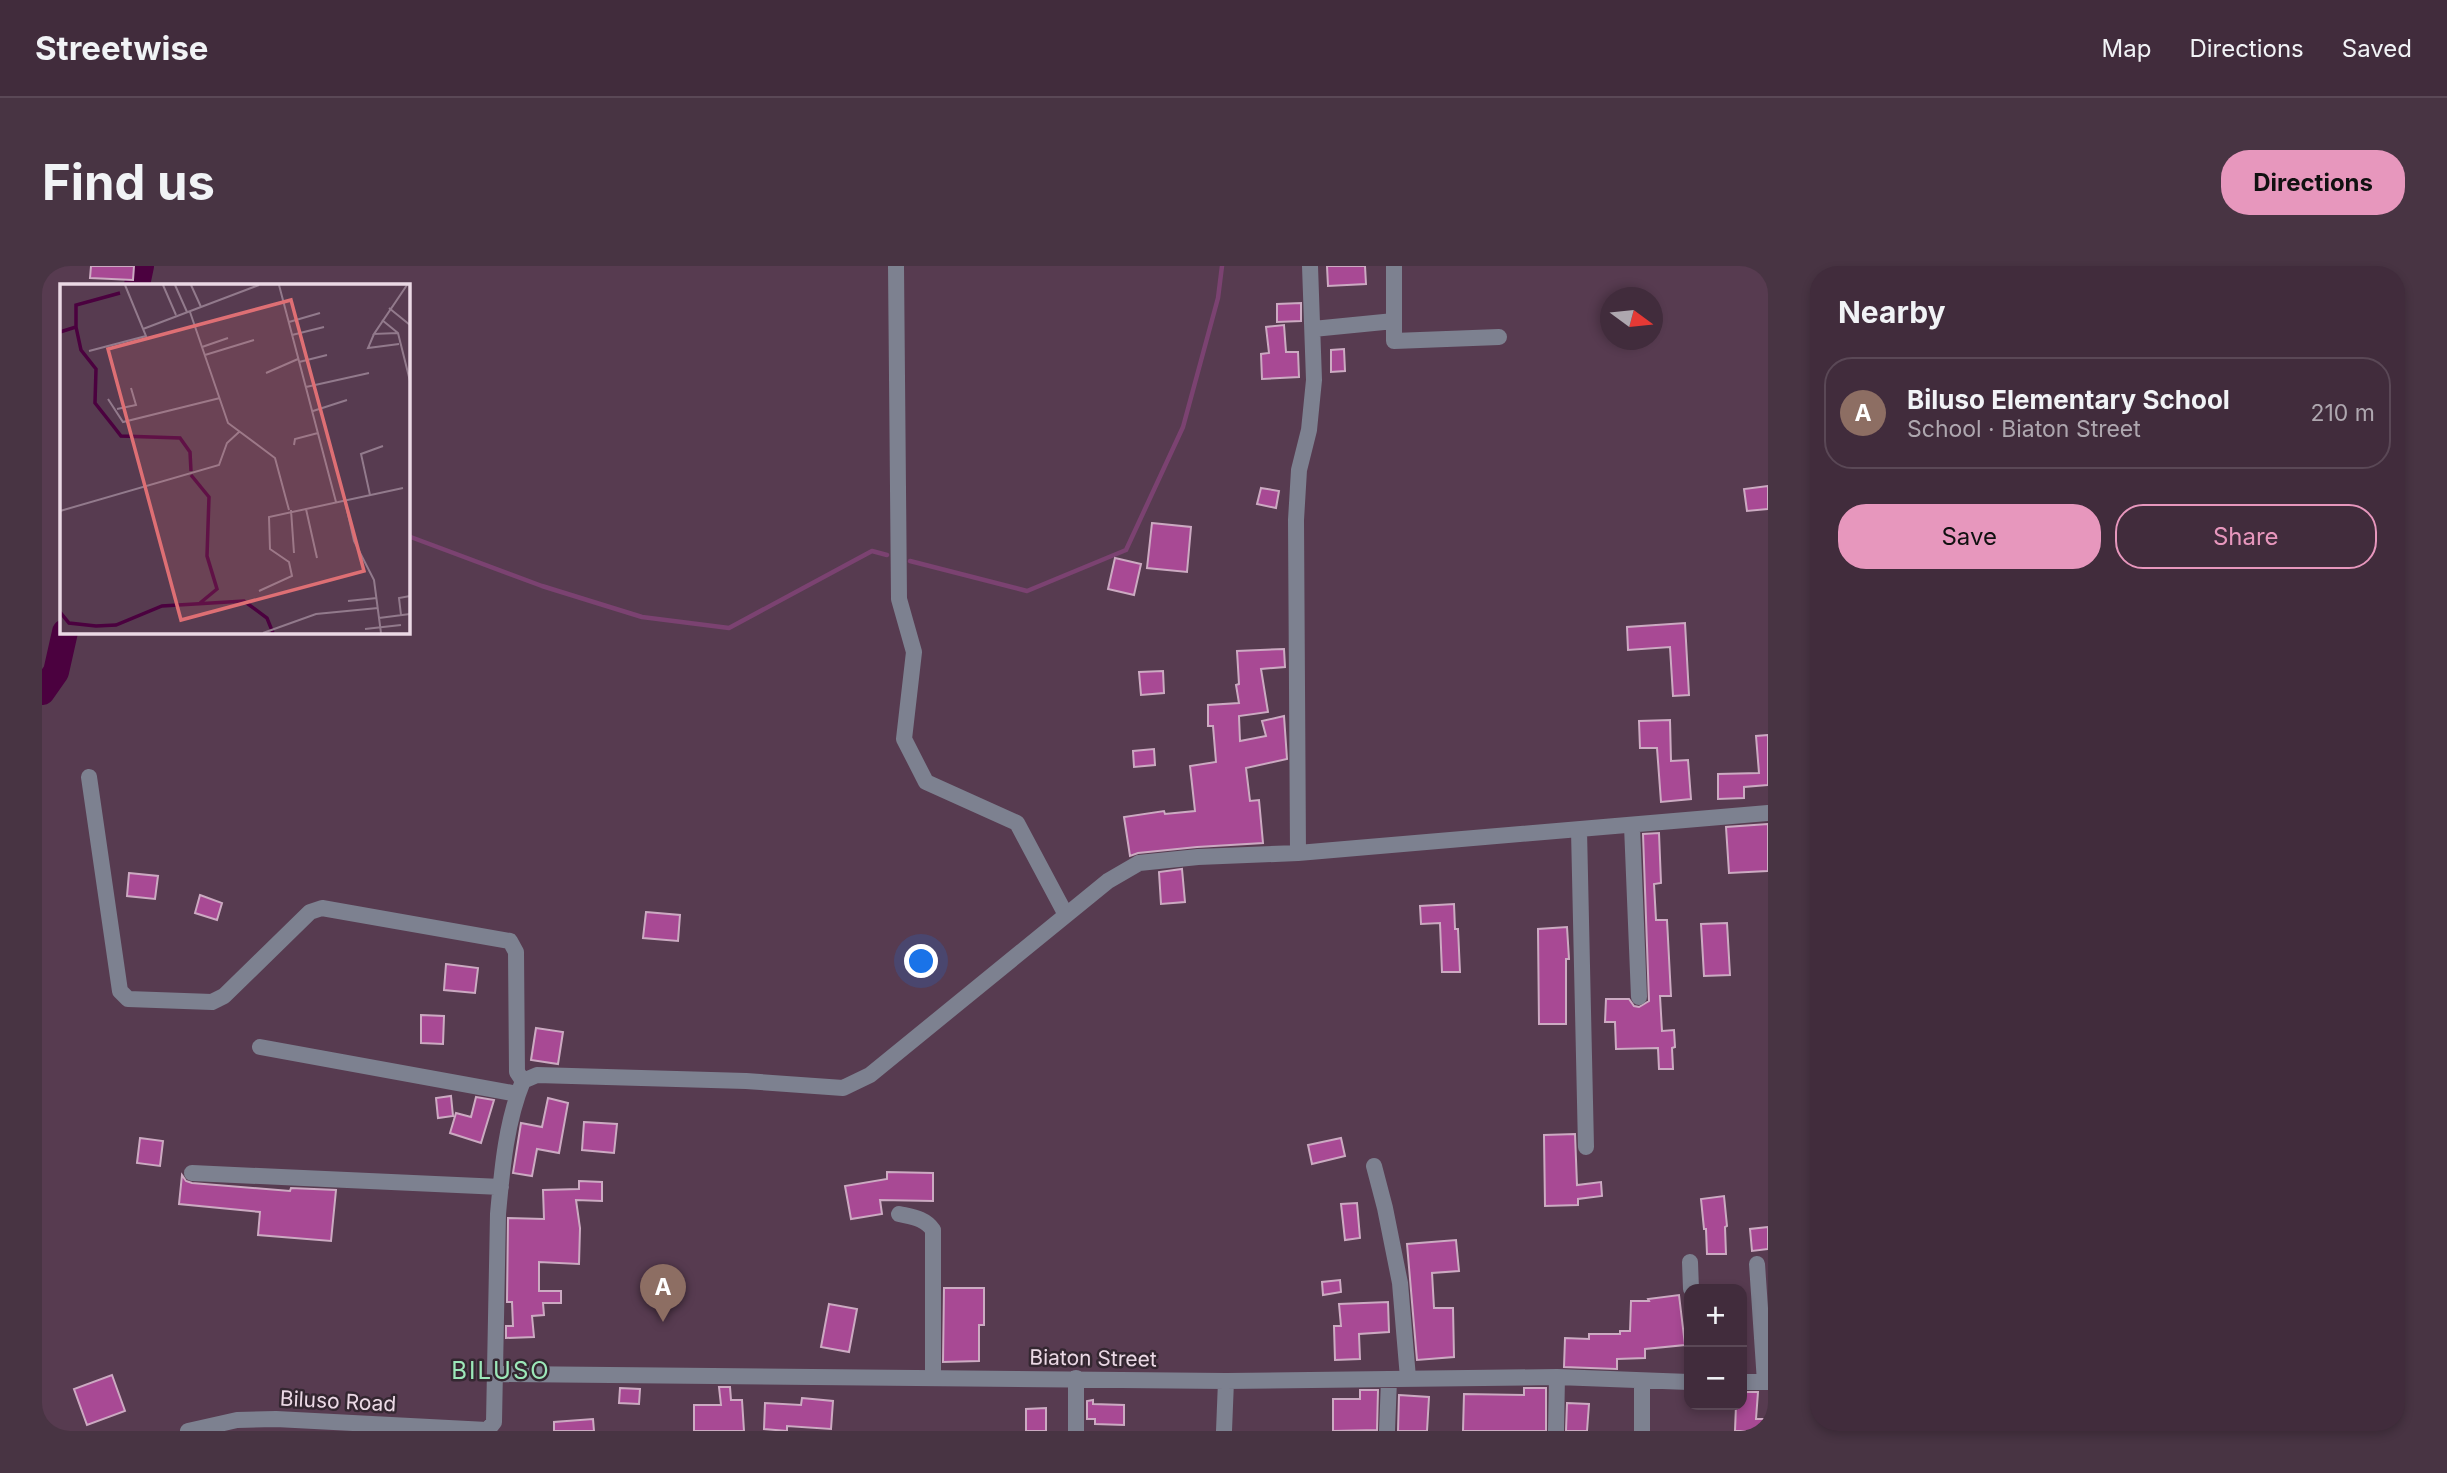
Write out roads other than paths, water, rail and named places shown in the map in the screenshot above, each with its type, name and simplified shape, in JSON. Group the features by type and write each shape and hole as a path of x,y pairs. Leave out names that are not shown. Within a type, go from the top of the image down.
{"street":[{"path":"896,266 899,599 914,652 904,739 926,782 1017,823 1066,915"},
{"path":"1298,853 1296,520 1299,470 1309,430 1314,380 1310,266"},
{"path":"1394,266 1394,341 1499,337"},
{"path":"1312,329 1394,321"},
{"path":"89,777 120,991 128,999 212,1002 224,996 310,912 322,908 510,941 516,952 517,1072 521,1088"},
{"path":"487,1430 494,1422 498,1214 501,1188 512,1112 521,1088 537,1075 746,1081 843,1088 855,1084 870,1075 1108,881 1139,863 1198,857 1298,853 1768,813"},
{"path":"1632,825 1639,997"},
{"path":"1578,830 1586,1147"},
{"path":"260,1047 521,1088"},
{"path":"1374,1166 1400,1283 1408,1378"},
{"path":"192,1173 501,1188"},
{"path":"899,1214 920,1219 933,1230 933,1377"},
{"path":"1690,1262 1691,1284"},
{"path":"1747,1382 1766,1382 1757,1264"},
{"name":"Biaton Street","path":"496,1374 1226,1381 1557,1377 1684,1381"},
{"path":"1556,1431 1557,1377"},
{"path":"1076,1378 1076,1431"},
{"path":"1387,1431 1389,1380"},
{"path":"1224,1431 1226,1381"},
{"path":"1642,1381 1642,1431"},
{"name":"Biluso Road","path":"188,1431 237,1420 276,1419 487,1430"}],"waterway":[{"path":"137,284 141,266"},
{"path":"910,561 1027,591 1126,550 1183,427 1218,298 1222,266"},
{"path":"410,537 542,586 642,617 729,628 872,551 887,555"},
{"path":"42,692 56,672 65,634"}],"place":[{"name":"Biluso Elementary School","path":"663,1322"}],"district":[{"name":"BILUSO","path":"501,1370"}]}
